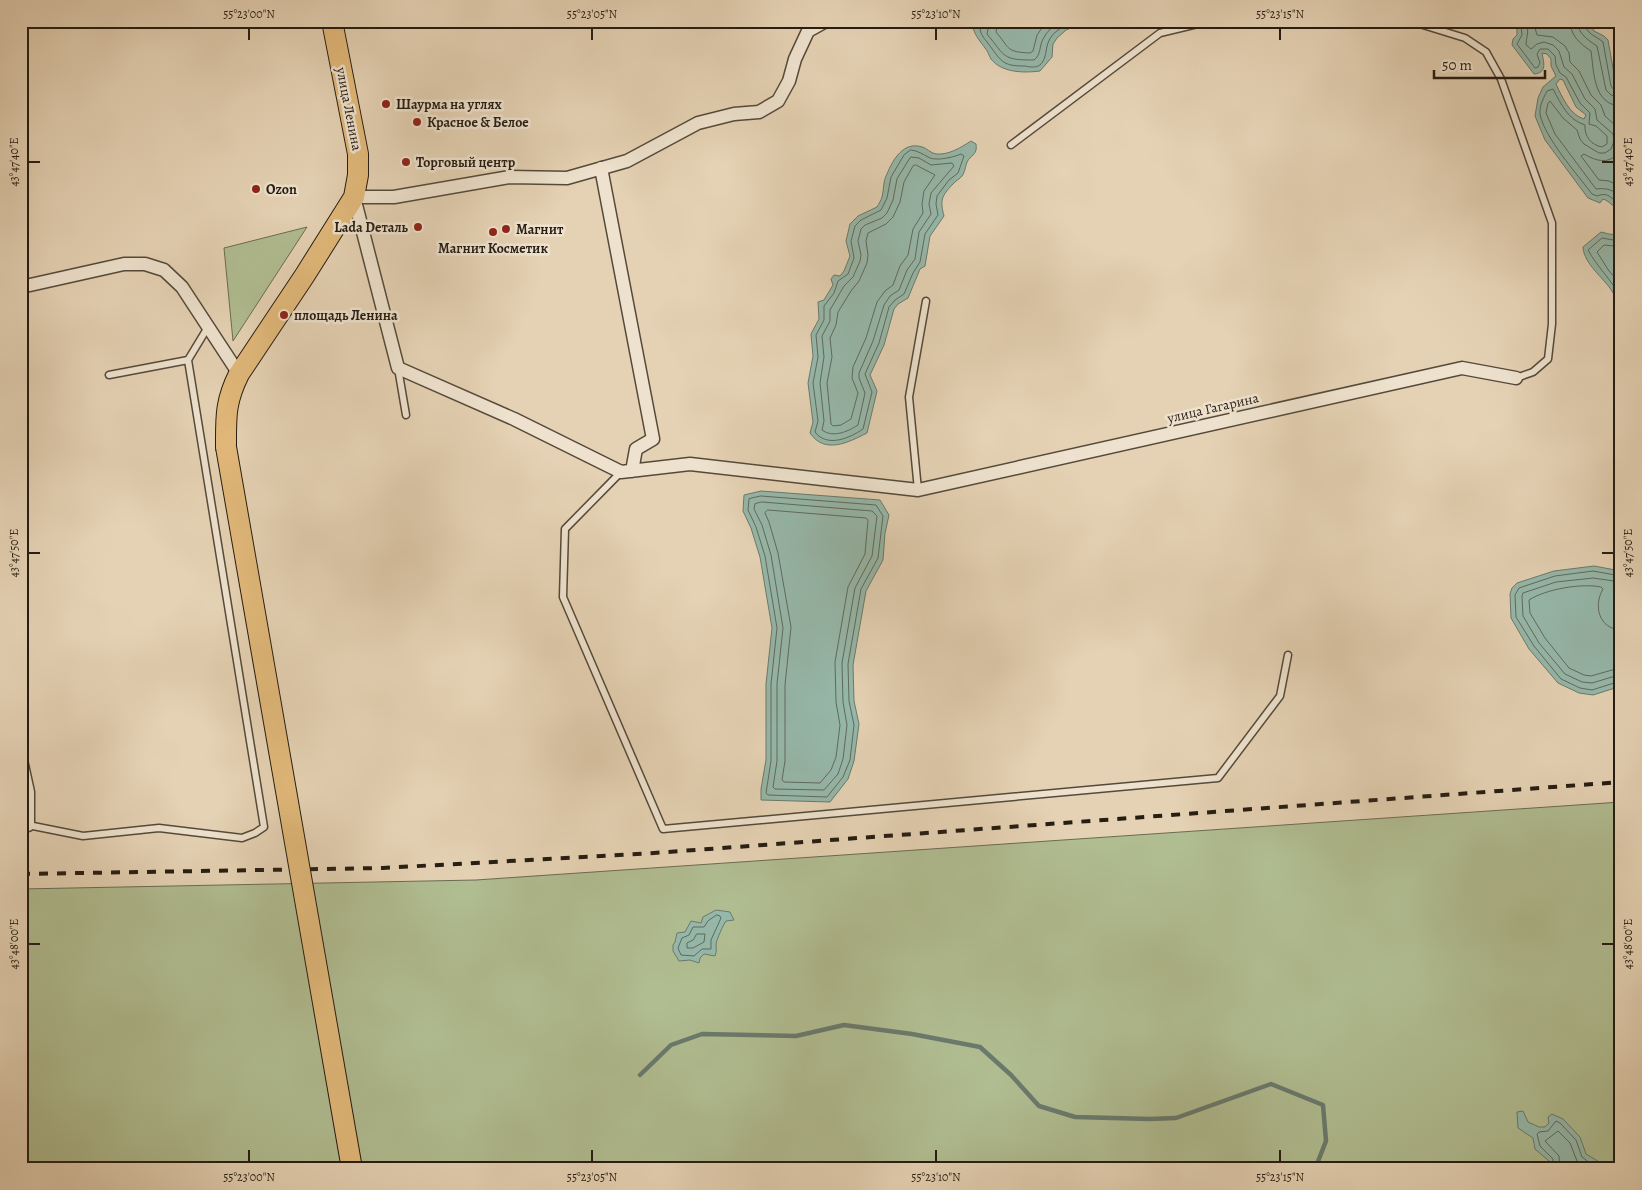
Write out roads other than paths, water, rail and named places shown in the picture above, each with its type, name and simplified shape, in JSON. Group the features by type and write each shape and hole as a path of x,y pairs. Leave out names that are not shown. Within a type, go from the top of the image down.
{"main road":[{"name":"улица Ленина","path":"332,21 358,154 358,175 354,197"},
{"path":"352,1169 226,447 226,415 230,392 239,374 306,275 354,197"}],"street":[{"path":"601,168 653,439 636,449 626,472 514,419 398,368 354,197 394,196 510,177 567,178 601,168 627,161 698,123 734,114 759,112 778,101 789,81 805,26 826,21"},
{"path":"21,287 124,264 145,264 164,270 182,287 239,374"},
{"name":"улица Гагарина","path":"626,472 690,464 918,490 1462,368 1516,378"},
{"path":"21,760 28,792 25,825"}],"lane":[{"path":"1011,145 1160,33 1210,21"},
{"path":"1410,21 1465,38 1486,52 1501,79 1552,223 1552,324 1548,360 1533,372 1516,378"},
{"path":"918,490 909,397 926,301"},
{"path":"25,825 83,836 158,828 242,838 264,827 188,360 208,327"},
{"path":"108,375 188,360"},
{"path":"398,368 406,415"},
{"path":"626,472 566,529 563,597 663,829 1218,778 1280,696 1288,655"}],"water":[{"path":"982,21 1087,21 1066,30 1057,38 1053,44 1052,57 1040,71 1027,72 1001,67 991,59 973,28"},
{"path":"1496,21 1585,21 1591,25 1594,31 1608,40 1616,85 1621,88 1621,213 1606,200 1603,199 1600,203 1588,198 1545,140 1535,116 1538,98 1543,87 1556,76 1551,66 1551,59 1547,54 1542,53 1543,70 1534,74 1512,45 1513,39 1517,35 1517,29 1511,27 1500,28","holes":["1560,79 1563,80 1576,107 1586,115 1584,119 1575,114 1564,100 1556,84"]},
{"path":"971,141 976,144 975,152 968,160 962,176 946,192 942,199 944,216 930,236 925,266 920,269 908,298 894,309 884,345 870,375 877,391 867,433 837,445 823,444 810,433 813,422 808,383 813,356 811,334 819,319 818,302 824,300 833,285 831,279 834,275 840,276 850,256 846,241 850,224 858,216 877,207 882,197 889,168 896,157 905,149 916,146 941,154"},
{"path":"1621,230 1621,309 1612,291 1587,259 1583,247 1601,232 1615,234"},
{"path":"761,491 880,500 889,515 885,533 883,560 866,591 853,665 854,701 859,724 854,761 848,779 830,802 761,800 766,760 766,684 772,628 760,557 751,528 743,511 744,495"},
{"path":"1594,566 1621,571 1621,602 1617,602 1617,608 1621,614 1621,689 1615,688 1593,695 1579,693 1558,683 1529,649 1511,618 1510,594 1512,588 1517,583 1554,571"},
{"path":"716,910 730,912 734,920 726,921 716,942 715,956 704,954 700,958 699,963 690,960 679,961 673,951 677,933 685,932 691,921 701,923 703,917"},
{"path":"1523,1111 1528,1122 1539,1127 1545,1127 1549,1123 1548,1117 1552,1114 1563,1119 1580,1137 1586,1154 1601,1163 1603,1169 1544,1169 1549,1167 1549,1161 1535,1149 1533,1138 1518,1128 1517,1112"}],"waterway":[{"path":"640,1075 671,1045 702,1034 796,1036 844,1025 912,1034 980,1047 1011,1075 1039,1106 1075,1117 1176,1118 1271,1084 1323,1105 1326,1141 1315,1169"}],"railway":[{"path":"21,874 383,868 654,853 1621,782"}],"place":[{"name":"Шаурма на углях","path":"386,104"},
{"name":"Красное & Белое","path":"417,122"},
{"name":"Торговый центр","path":"406,162"},
{"name":"Ozon","path":"256,189"},
{"name":"Lada Dеталь","path":"418,227"},
{"name":"Магнит","path":"506,229"},
{"name":"Магнит Косметик","path":"493,232"},
{"name":"площадь Ленина","path":"284,315"}]}
